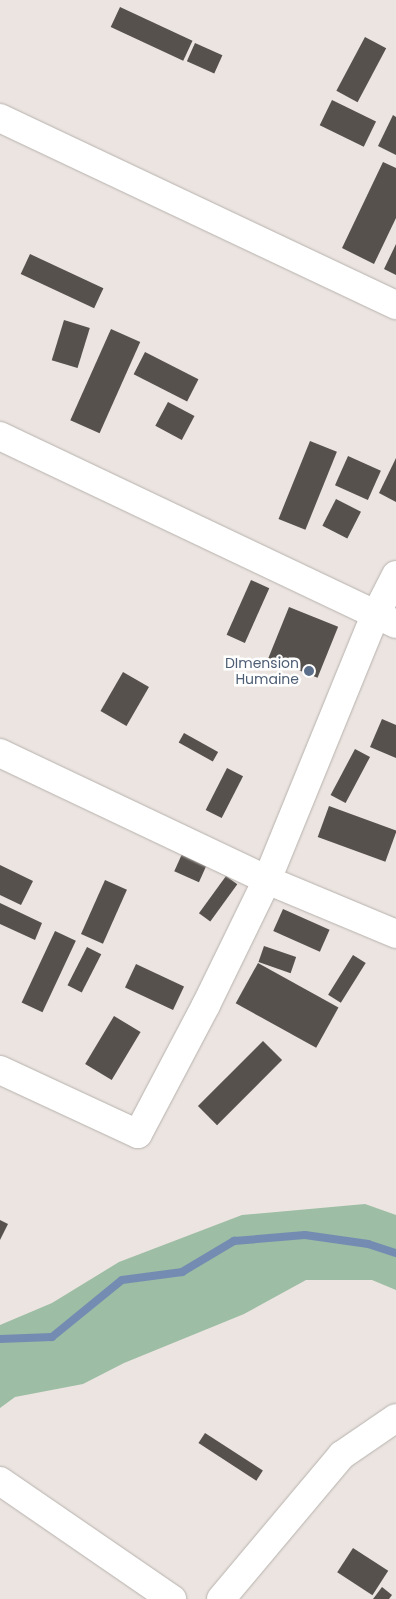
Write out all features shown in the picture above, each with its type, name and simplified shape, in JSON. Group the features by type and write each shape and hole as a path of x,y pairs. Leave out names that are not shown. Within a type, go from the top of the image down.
{"street":[{"path":"0,118 396,305"},
{"path":"0,436 386,620"},
{"path":"0,1070 138,1134 206,1005 267,880 386,620 396,575"},
{"path":"0,753 267,880 396,934"},
{"path":"221,1599 342,1455 390,1431"},
{"path":"0,1481 172,1599"}],"green space":[{"path":"365,1204 396,1215 396,1290 372,1280 306,1280 244,1314 124,1363 83,1384 15,1397 0,1408 0,1325 52,1303 119,1262 242,1215"}],"building":[{"path":"120,7 193,41 183,61 111,27"},
{"path":"365,37 386,48 358,102 336,91"},
{"path":"195,43 222,55 214,73 187,61"},
{"path":"332,100 376,121 364,147 320,125"},
{"path":"393,115 396,117 396,155 378,146"},
{"path":"383,162 396,168 396,218 374,264 342,248"},
{"path":"396,244 396,275 384,269"},
{"path":"30,254 103,288 94,308 21,274"},
{"path":"64,320 90,328 78,368 52,360"},
{"path":"111,329 140,342 100,433 70,420"},
{"path":"145,352 198,379 187,402 134,374"},
{"path":"168,402 194,416 182,440 155,426"},
{"path":"310,441 337,452 305,530 279,519"},
{"path":"348,456 381,471 368,500 335,485"},
{"path":"396,458 396,502 379,493"},
{"path":"336,499 361,512 347,538 322,526"},
{"path":"251,580 269,588 245,643 227,635"},
{"path":"289,607 338,627 318,678 268,658"},
{"path":"123,672 149,687 126,726 100,711"},
{"path":"382,719 396,725 396,758 370,747"},
{"path":"184,733 218,752 213,762 179,743"},
{"path":"355,749 370,757 346,803 331,795"},
{"path":"227,768 243,776 222,818 206,810"},
{"path":"329,806 396,830 385,862 318,837"},
{"path":"182,854 207,865 199,882 174,871"},
{"path":"0,865 33,881 21,905 0,895"},
{"path":"226,876 237,884 210,921 199,913"},
{"path":"105,880 127,890 103,944 81,934"},
{"path":"0,903 42,923 35,940 0,924"},
{"path":"283,909 330,930 320,952 273,931"},
{"path":"55,931 76,941 42,1012 22,1003"},
{"path":"264,946 296,957 291,973 258,962"},
{"path":"87,947 101,954 82,993 67,985"},
{"path":"353,955 366,963 341,1003 328,995"},
{"path":"258,963 338,1008 316,1048 236,1003"},
{"path":"136,964 184,986 173,1010 125,988"},
{"path":"114,1016 141,1032 112,1080 85,1064"},
{"path":"263,1041 282,1060 217,1125 198,1106"},
{"path":"0,1220 8,1224 0,1240"},
{"path":"205,1433 263,1471 256,1481 198,1443"},
{"path":"353,1548 388,1571 372,1595 337,1572"},
{"path":"382,1587 392,1595 389,1599 373,1599"}],"waterway":[{"path":"0,1339 52,1337 122,1280 182,1272 234,1241 305,1235 368,1244 396,1253"}],"place":[{"name":"DImension Humaine","path":"309,671"}]}
